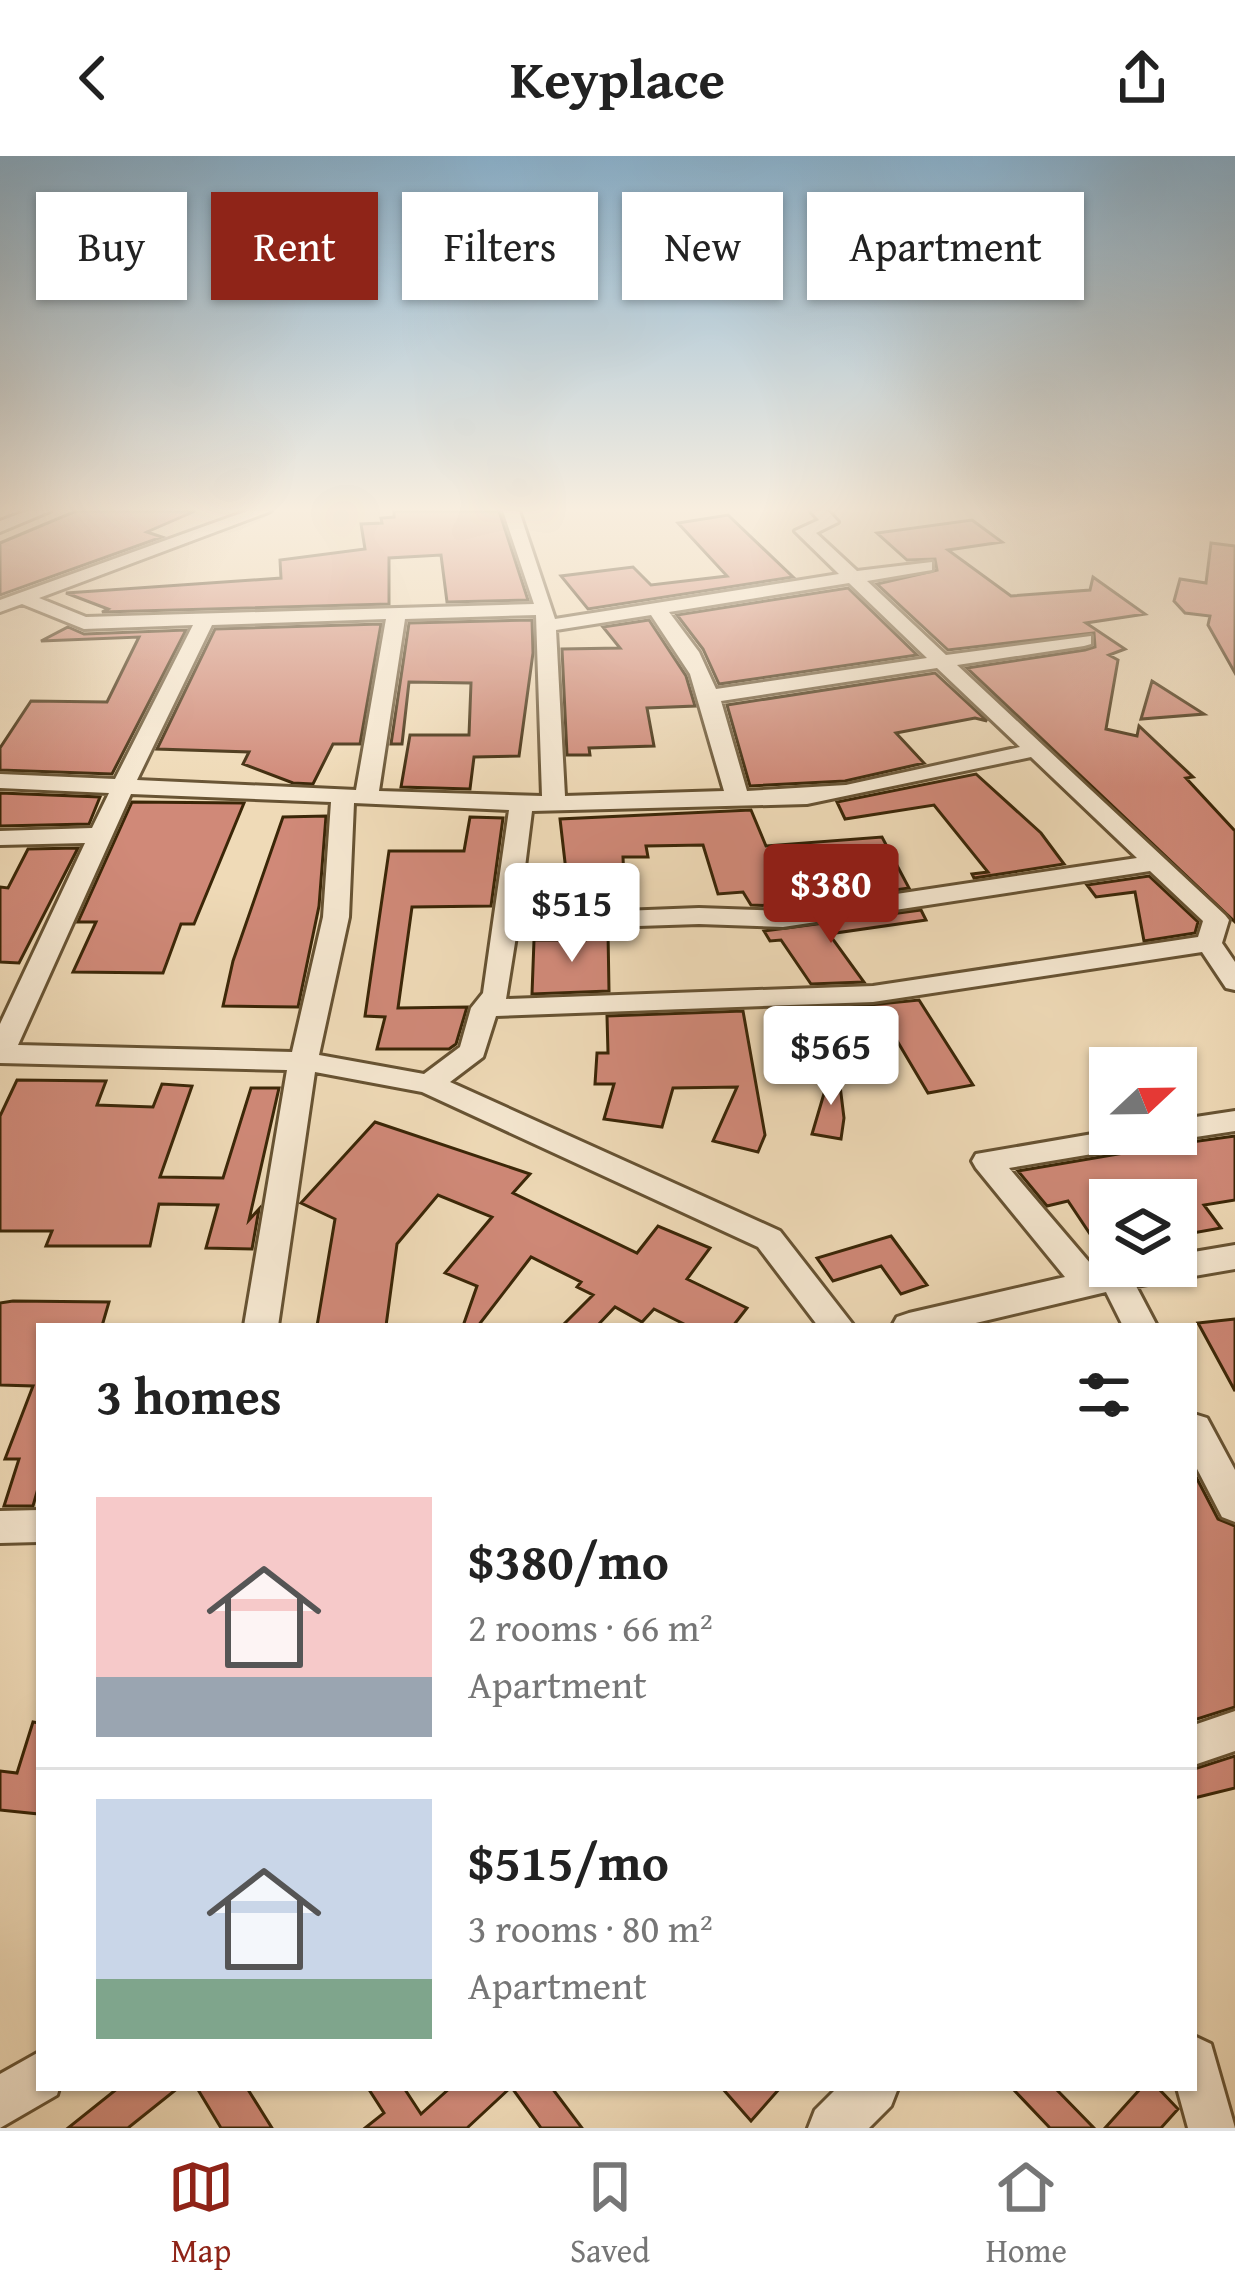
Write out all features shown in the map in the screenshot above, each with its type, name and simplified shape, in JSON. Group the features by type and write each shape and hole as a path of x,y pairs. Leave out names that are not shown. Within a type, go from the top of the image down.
{"street":[{"path":"35,603 84,623 397,613 544,617 658,611 705,603"},
{"path":"540,603 554,803"},
{"path":"880,603 1216,920 1209,943"},
{"path":"658,611 692,654 710,696 737,797"},
{"path":"261,1323 303,1061 324,986 355,799 397,613"},
{"path":"206,618 0,1054 303,1061 429,1084 769,1239 835,1323"},
{"path":"710,696 1084,640"},
{"path":"0,781 520,804 762,800 807,796 1035,750"},
{"path":"429,1084 473,1051 485,1008 496,994 520,804"},
{"path":"0,838 100,835"},
{"path":"505,923 699,916 783,919 944,898 968,887 1155,862"},
{"path":"1209,943 1235,982"},
{"path":"485,1008 873,994 1209,943"},
{"path":"1197,1127 1235,1121"},
{"path":"1089,1144 987,1161 1089,1267"},
{"path":"1197,1264 1235,1257"},
{"path":"922,1323 1089,1283"},
{"path":"1108,1287 1138,1323"},
{"path":"1197,1434 1235,1506"},
{"path":"0,1526 36,1526"},
{"path":"1197,1744 1235,1731"},
{"path":"1197,2072 1213,2128"},
{"path":"0,2104 36,2079"},
{"path":"833,2128 870,2091"}],"building":[{"path":"92,603 389,603 102,612 108,609"},
{"path":"583,603 626,603 588,609"},
{"path":"753,603 863,603 917,655 719,684 703,649 677,615"},
{"path":"897,603 1130,603 1145,614 1086,623 1125,649 1109,655 1118,660 1106,729 1137,736 1139,726 1193,777 1186,778 1235,831 1235,922 967,668 1085,650 1095,647 1094,633 948,650"},
{"path":"1176,603 1235,603 1235,673 1208,625 1210,616 1185,613"},
{"path":"532,620 533,653 519,756 474,757 470,789 401,787 410,735 469,735 471,683 409,682 402,744 391,744 409,623"},
{"path":"649,620 686,676 695,706 647,708 654,746 589,748 590,755 567,755 562,649 620,648 603,627"},
{"path":"381,624 360,744 333,744 313,784 293,783 243,764 249,752 157,749 215,629"},
{"path":"68,627 84,634 186,630 112,774 0,770 0,748 31,701 107,702 139,637 41,641"},
{"path":"935,673 987,721 975,718 896,733 924,763 845,781 750,786 727,705"},
{"path":"1152,681 1204,714 1141,719"},
{"path":"976,774 1041,833 1064,864 974,878 972,874 988,872 934,805 845,819 837,802"},
{"path":"0,793 100,797 89,824 0,826"},
{"path":"132,802 244,803 194,924 181,924 163,973 73,972 96,922 78,922"},
{"path":"751,810 766,846 882,837 909,888 783,906 751,905 743,892 718,894 703,845 646,846 648,857 623,857 625,906 587,908 591,871 566,871 560,819"},
{"path":"326,816 319,906 298,1007 223,1006 233,961 283,817"},
{"path":"470,817 503,818 491,906 412,907 398,1008 467,1007 456,1044 449,1049 377,1049 385,1017 365,1016 389,851 464,851"},
{"path":"78,848 19,963 0,962 0,887 8,888 28,849"},
{"path":"1149,876 1198,922 1195,933 1144,941 1135,892 1096,897 1087,885"},
{"path":"921,910 926,920 829,934 864,982 811,984 781,940 770,941 764,931"},
{"path":"585,932 608,932 609,991 532,994 534,940 585,940"},
{"path":"919,1000 973,1085 928,1093 880,1012 857,1014 839,1008"},
{"path":"743,1011 765,1135 758,1152 713,1141 737,1087 673,1088 662,1127 604,1119 614,1084 595,1084 597,1053 608,1053 607,1016"},
{"path":"836,1053 844,1118 841,1139 812,1134"},
{"path":"17,1080 106,1081 97,1105 153,1107 162,1084 192,1086 160,1177 223,1178 251,1088 279,1088 249,1220 259,1209 252,1249 206,1248 218,1205 159,1204 150,1246 46,1246 52,1231 0,1231 0,1116"},
{"path":"375,1122 530,1174 513,1193 637,1253 658,1226 710,1248 687,1279 747,1308 735,1323 682,1323 654,1309 642,1322 615,1307 600,1323 565,1323 593,1295 577,1287 581,1282 531,1257 480,1323 464,1323 477,1286 445,1273 492,1217 438,1195 397,1244 386,1323 318,1323 335,1219 301,1203"},
{"path":"1235,1136 1235,1200 1204,1205 1221,1228 1197,1232 1197,1179 1089,1179 1089,1232 1068,1201 1047,1206 1018,1171 1112,1155 1197,1155 1197,1141"},
{"path":"891,1236 927,1285 901,1294 881,1266 833,1281 817,1258"},
{"path":"109,1302 103,1323 36,1323 33,1506 4,1506 19,1459 5,1459 33,1386 0,1385 0,1303"},
{"path":"1235,1319 1235,1391 1198,1323"},
{"path":"1197,1479 1218,1519 1235,1526 1235,1707 1197,1719"},
{"path":"36,1722 36,1814 0,1810 0,1771 17,1773"},
{"path":"1235,1756 1235,1788 1197,1797 1197,1768"},
{"path":"114,2091 174,2091 128,2128 68,2128"},
{"path":"199,2091 249,2091 272,2128 221,2128"},
{"path":"370,2091 406,2091 421,2114 447,2091 507,2091 467,2128 365,2128 384,2113"},
{"path":"514,2091 554,2091 582,2128 541,2128"},
{"path":"725,2091 777,2091 751,2121"},
{"path":"1015,2091 1058,2091 1094,2128 1050,2128"},
{"path":"1138,2091 1161,2091 1178,2109 1161,2128 1105,2128"}]}
